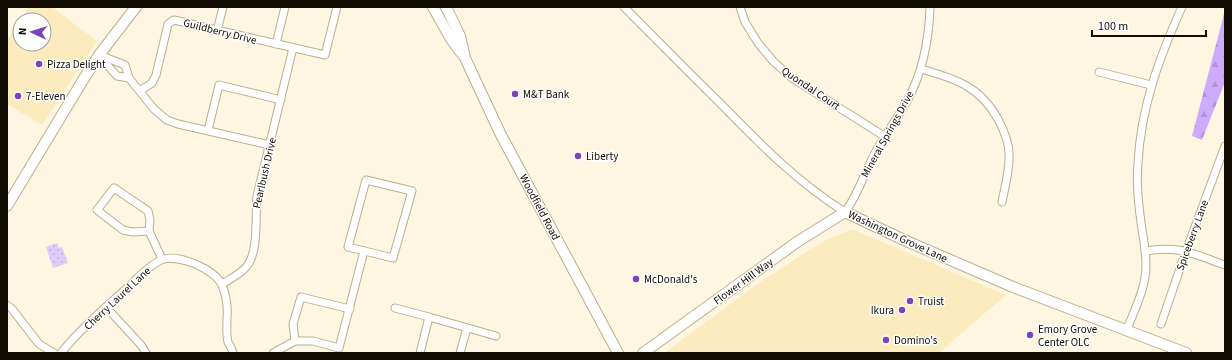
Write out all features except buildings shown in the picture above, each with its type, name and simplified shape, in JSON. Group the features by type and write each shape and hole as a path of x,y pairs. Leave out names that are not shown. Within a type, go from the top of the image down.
{"main road":[{"path":"7,206 99,55 133,11 140,7"},
{"name":"Woodfield Road","path":"432,7 451,39 466,58"},
{"name":"Woodfield Road","path":"446,7 460,36 466,58 501,135 618,353"},
{"name":"Washington Grove Lane","path":"845,212 904,240 1013,287 1127,329 1186,353"},
{"name":"Flower Hill Way","path":"642,353 797,242 845,212"}],"street":[{"path":"217,31 223,7"},
{"path":"276,44 285,7"},
{"name":"Guildberry Drive","path":"141,90 152,83 156,75 168,24 174,20 325,56 337,7"},
{"name":"Washington Grove Lane","path":"624,7 752,136 789,170 845,212"},
{"name":"Quondal Court","path":"740,7 745,22 758,43 773,61 792,78 884,136"},
{"name":"Mineral Springs Drive","path":"845,212 853,201 884,136 908,100 921,69 930,30 930,7"},
{"path":"1127,329 1144,283 1146,266 1138,201 1138,164 1142,124 1151,85 1164,48 1182,7"},
{"name":"Pearlbush Drive","path":"222,284 241,272 247,266 254,254 257,196 294,48"},
{"path":"99,55 117,76 129,78"},
{"path":"99,55 126,65 129,78 141,90 154,109 167,120 178,124 270,145"},
{"path":"921,69 950,78 967,86 984,99 993,109 1005,133 1009,152 1008,170 1002,202"},
{"path":"1099,72 1151,85"},
{"path":"208,130 219,85 281,100"},
{"name":"Spiceberry Lane","path":"1161,324 1225,146"},
{"path":"366,180 412,191 393,258 364,251 348,247 366,180"},
{"path":"148,230 133,232 123,230 97,210 114,188 148,211 150,220 148,230 162,259 175,259 199,265 212,272 222,284 227,303 228,342 234,353"},
{"path":"1145,251 1170,248 1186,251 1225,265"},
{"path":"273,353 295,341 313,342 340,348 364,251"},
{"name":"Cherry Laurel Lane","path":"61,353 71,340 106,307 153,264 162,259"},
{"path":"295,341 293,324 301,297 350,309"},
{"path":"7,305 12,309 39,344 54,353"},
{"path":"106,307 146,353"},
{"path":"395,308 496,336"},
{"path":"420,353 429,317"},
{"path":"460,353 467,328"}],"shaded area":[{"path":"29,7 52,7 97,41 42,125 7,104 7,40 12,33 12,52 52,52 52,12 26,12"},
{"path":"852,229 1006,295 939,353 664,353 763,280 826,240"},
{"path":"57,243 59,248 62,247 68,263 53,268 46,247"}],"green space":[{"path":"1225,10 1225,82 1202,140 1192,136"}],"place":[{"name":"Pizza Delight","path":"39,64"},
{"name":"M&T Bank","path":"515,94"},
{"name":"7-Eleven","path":"18,96"},
{"name":"Liberty","path":"578,156"},
{"name":"McDonald's","path":"636,279"},
{"name":"Truist","path":"910,301"},
{"name":"Ikura","path":"902,310"},
{"name":"Emory Grove Center OLC","path":"1030,335"},
{"name":"Domino's","path":"886,340"}]}
